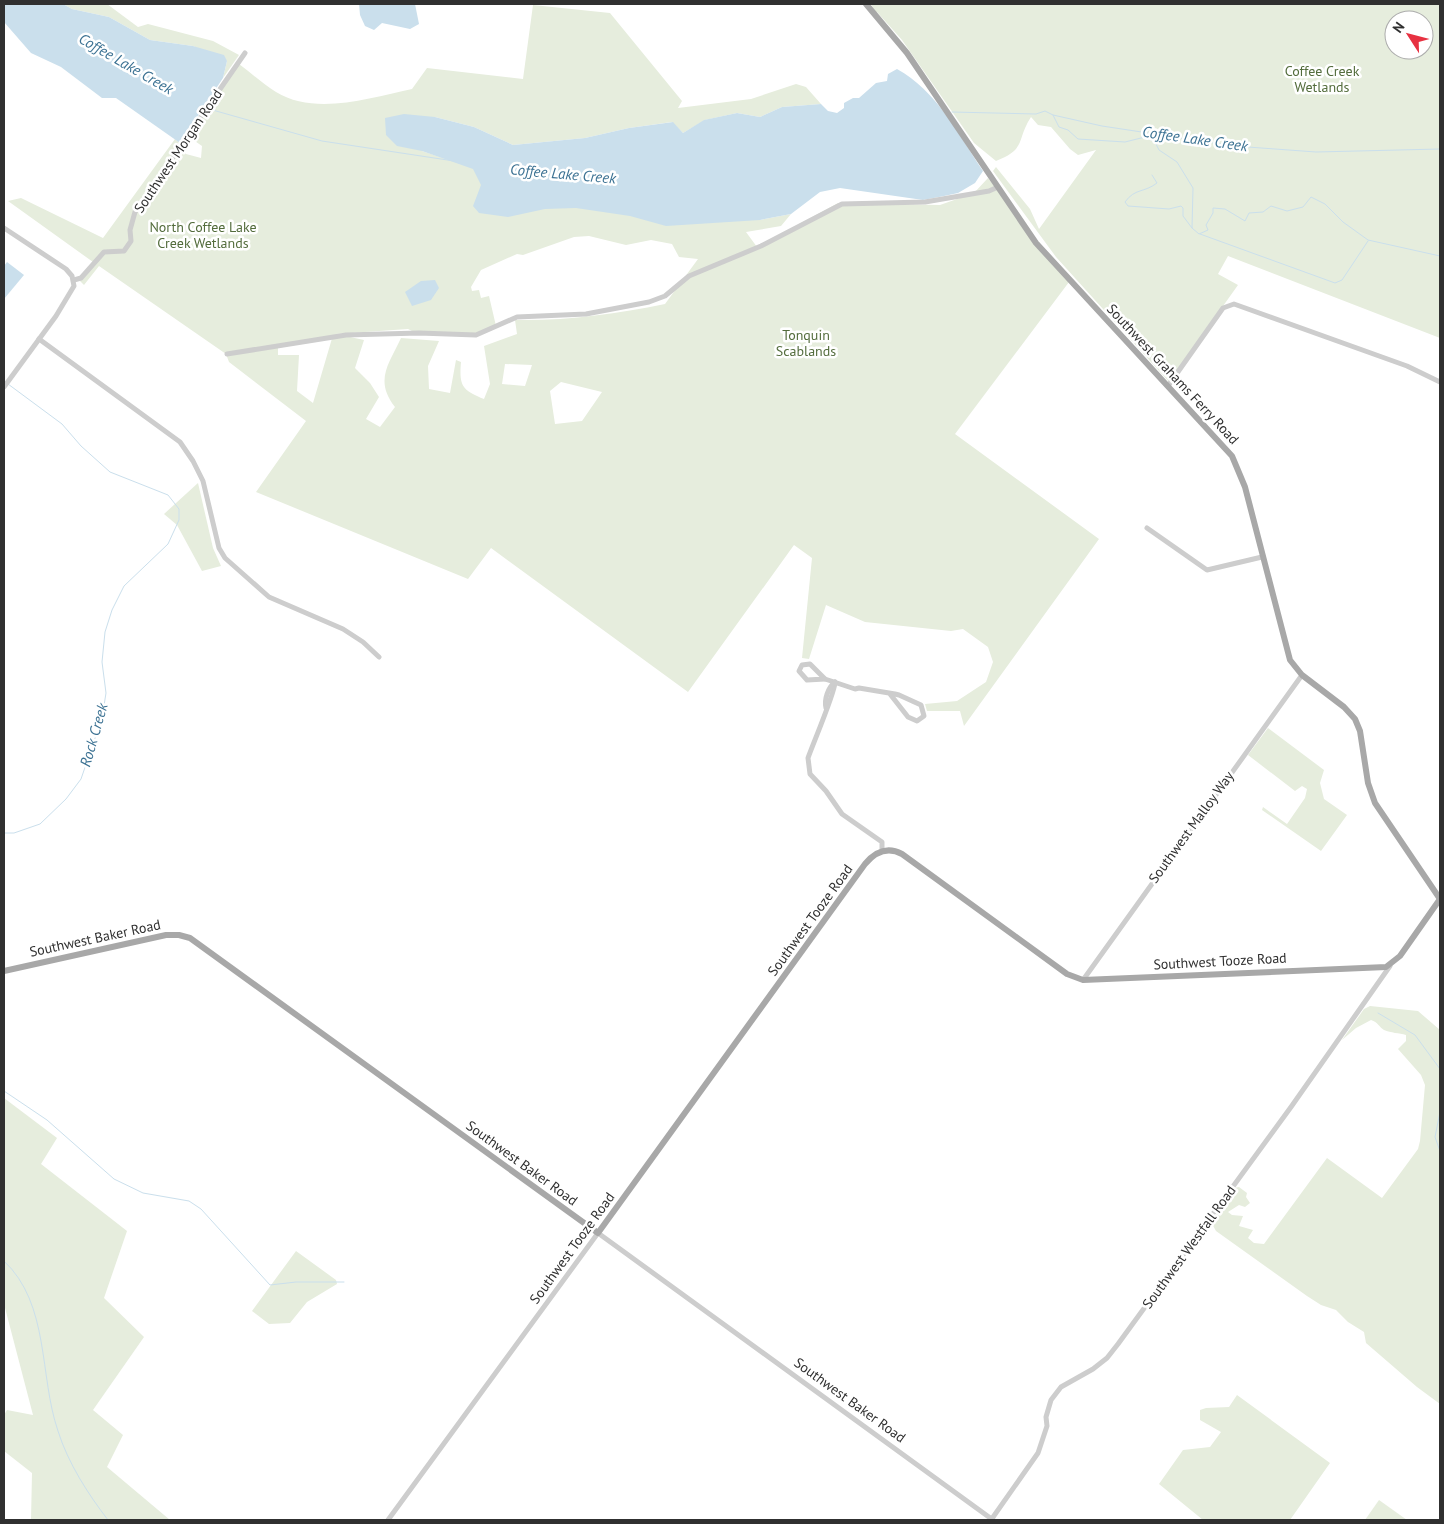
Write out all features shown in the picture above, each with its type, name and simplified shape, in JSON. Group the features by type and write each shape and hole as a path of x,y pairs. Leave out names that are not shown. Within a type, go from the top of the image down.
{"main road":[{"name":"Southwest Grahams Ferry Road","path":"866,4 903,47 1022,225 1044,253 1220,440 1235,461 1245,487 1288,655 1302,675 1355,719 1360,734 1368,783 1374,800 1440,899"},
{"name":"Southwest Tooze Road","path":"598,1233 865,864 882,851 892,850 902,854 1067,974 1083,980 1382,968 1390,966"},
{"path":"1390,966 1400,956 1440,899"},
{"name":"Southwest Baker Road","path":"4,971 166,935 179,935 190,938 598,1233"}],"street":[{"name":"Southwest Morgan Road","path":"4,387 72,293 74,280 81,278 104,252 124,250 131,241 130,230 135,212 245,53"},
{"path":"227,354 341,336 419,332 476,335 517,317 586,314 649,302 665,296 689,276 761,246 842,204 925,202 989,191 998,187"},
{"path":"4,228 53,260 69,273 74,280"},
{"path":"1168,386 1223,308 1234,304 1401,364 1435,378 1440,382"},
{"path":"39,339 180,442 193,461 202,481 221,552 242,576 273,600 343,629 363,642 379,657"},
{"path":"1147,528 1207,570 1262,557"},
{"path":"825,679 810,664 802,665 799,671 807,680 825,679 890,694 918,703 924,711 924,716 917,721 910,719 890,694"},
{"name":"Southwest Malloy Way","path":"1083,980 1302,675"},
{"path":"835,682 836,689 826,708 808,758 810,774 826,791 842,814 882,842 882,851"},
{"name":"Southwest Westfall Road","path":"992,1520 1038,1453 1047,1426 1046,1417 1051,1400 1061,1387 1108,1358 1291,1107 1390,966"},
{"name":"Southwest Baker Road","path":"598,1233 992,1520"},
{"name":"Southwest Tooze Road","path":"388,1520 598,1233"}],"green space":[{"path":"63,4 107,4 138,27 148,24 213,41 239,55 223,78 227,61 193,46 150,40 109,17 72,9"},
{"name":"Coffee Creek Wetlands","path":"871,4 1440,4 1440,338 1228,256 1218,274 1238,285 1169,382 1056,257 993,171 996,167 1030,209 1039,229 1096,150 1078,155 1070,149 1051,127 1038,125 1031,117 1017,148 1006,157 996,161 974,143 902,40"},
{"path":"533,5 610,13 682,101 678,108 751,99 796,84 806,87 821,104 782,107 760,117 737,113 705,120 683,133 672,122 629,128 585,138 513,145 474,127 435,117 422,151 452,161 760,220 791,214 781,226 746,232 757,247 838,203 940,205 974,193 988,178 1069,282 955,434 1099,539 964,726 960,711 927,711 925,704 957,701 986,682 993,662 988,647 963,629 951,631 865,622 826,605 809,659 802,658 812,558 794,545 688,692 491,548 468,579 256,492 306,421 229,362 226,354 99,266 84,285 80,281 93,262 8,201 21,198 103,238 175,139 180,143 186,154 201,158 202,146 189,137 239,64 271,89 291,99 325,104 361,100 412,89 427,68 523,79","holes":["589,236 626,245 651,240 672,244 679,257 698,259 665,304 590,316 515,320 517,334 484,346 490,384 484,399 471,393 464,386 461,377 461,362 456,360 450,393 429,389 428,366 439,341 401,338 388,364 385,380 385,388 395,407 380,427 366,419 379,397 370,383 355,368 364,340 336,334 408,329 416,333 481,334 496,326 489,296 481,298 479,290 472,291 471,287 481,270 517,254 523,255 574,237","333,335 313,403 297,391 299,355 278,355 278,347","505,364 532,365 525,386 502,384","561,382 602,392 582,421 555,424 550,391"]},
{"path":"198,483 213,548 221,566 202,571 177,525 164,514"},
{"path":"1268,728 1324,770 1320,783 1324,799 1347,815 1321,851 1262,810 1263,807 1287,824 1305,798 1307,789 1302,786 1295,791 1248,755"},
{"path":"1370,1006 1418,1011 1440,1030 1440,1404 1417,1387 1366,1343 1364,1332 1348,1322 1336,1310 1321,1305 1307,1296 1216,1231 1211,1222 1234,1188 1239,1187 1247,1193 1246,1197 1250,1203 1245,1207 1239,1205 1228,1212 1232,1215 1243,1216 1239,1226 1253,1230 1248,1238 1254,1243 1264,1244 1327,1158 1382,1198 1418,1149 1425,1085 1421,1075 1398,1049 1406,1041 1406,1035 1384,1030 1371,1020 1356,1028 1342,1040 1364,1009"},
{"path":"4,1098 57,1138 41,1164 127,1231 104,1298 144,1337 93,1410 123,1435 107,1467 170,1520 31,1520 32,1473 4,1451 4,1415 7,1410 33,1415 4,1304"},
{"path":"296,1251 336,1280 337,1284 307,1302 290,1323 269,1324 252,1311"},
{"path":"1237,1395 1330,1463 1290,1520 1203,1520 1159,1484 1183,1450 1210,1447 1221,1432 1200,1420 1200,1410 1229,1407"},
{"path":"1379,1500 1407,1520 1365,1520"}],"water":[{"path":"4,4 63,4 72,9 109,17 150,40 193,46 224,55 227,61 223,78 180,143 116,98 102,98 61,67 31,53 4,22"},
{"path":"359,4 415,4 419,24 410,29 382,23 374,30 365,26 360,15"},
{"path":"897,69 924,89 946,114 983,171 975,183 958,193 923,200 840,188 820,192 791,214 760,220 666,226 630,216 576,208 545,209 508,217 479,213 473,206 481,185 473,169 422,151 397,146 386,135 385,118 404,114 435,117 474,127 513,145 585,138 629,128 673,122 683,133 704,120 737,113 760,117 782,107 821,104 828,111 837,113 844,108 844,103 853,98 859,98 876,83 887,81 888,74"},
{"path":"7,262 24,275 4,299 4,266"},
{"path":"435,280 439,288 431,300 412,306 405,292 421,281"}],"waterway":[{"name":"Coffee Lake Creek","path":"209,109 322,141 454,161"},
{"name":"Coffee Lake Creek","path":"952,112 1036,114 1045,111 1053,115 1102,126 1234,146 1316,152 1440,149"},
{"path":"1053,115 1059,127 1068,130 1078,139 1125,142 1145,137 1155,142 1159,150 1177,162 1193,188 1192,228 1199,234 1208,230 1206,225 1213,213 1213,208 1225,209 1245,221 1249,213 1263,212 1271,206 1287,211 1303,207 1311,197 1325,204 1343,222 1368,240 1440,256"},
{"path":"1152,175 1157,183 1132,195 1125,202 1128,206 1169,209 1181,206 1183,208 1183,216 1192,228"},
{"path":"1200,234 1335,283 1342,280 1368,241"},
{"name":"Rock Creek","path":"4,833 14,833 40,824 66,799 81,779 102,718 106,693 102,662 105,632 112,610 124,586 168,544 179,520 179,509 168,495 110,472 81,446 62,424 8,384"},
{"path":"1378,1013 1415,1035 1440,1069"},
{"path":"4,1091 47,1120 114,1179 143,1193 189,1201 201,1209 270,1285 296,1282 344,1282"},
{"path":"1440,1112 1435,1137 1440,1151"},
{"path":"4,1261 19,1278 29,1298 36,1319 52,1410 62,1443 79,1478 108,1520"}],"park label":[{"name":"North Coffee Lake Creek Wetlands","path":"203,236"},
{"name":"Tonquin Scablands","path":"806,344"}]}
